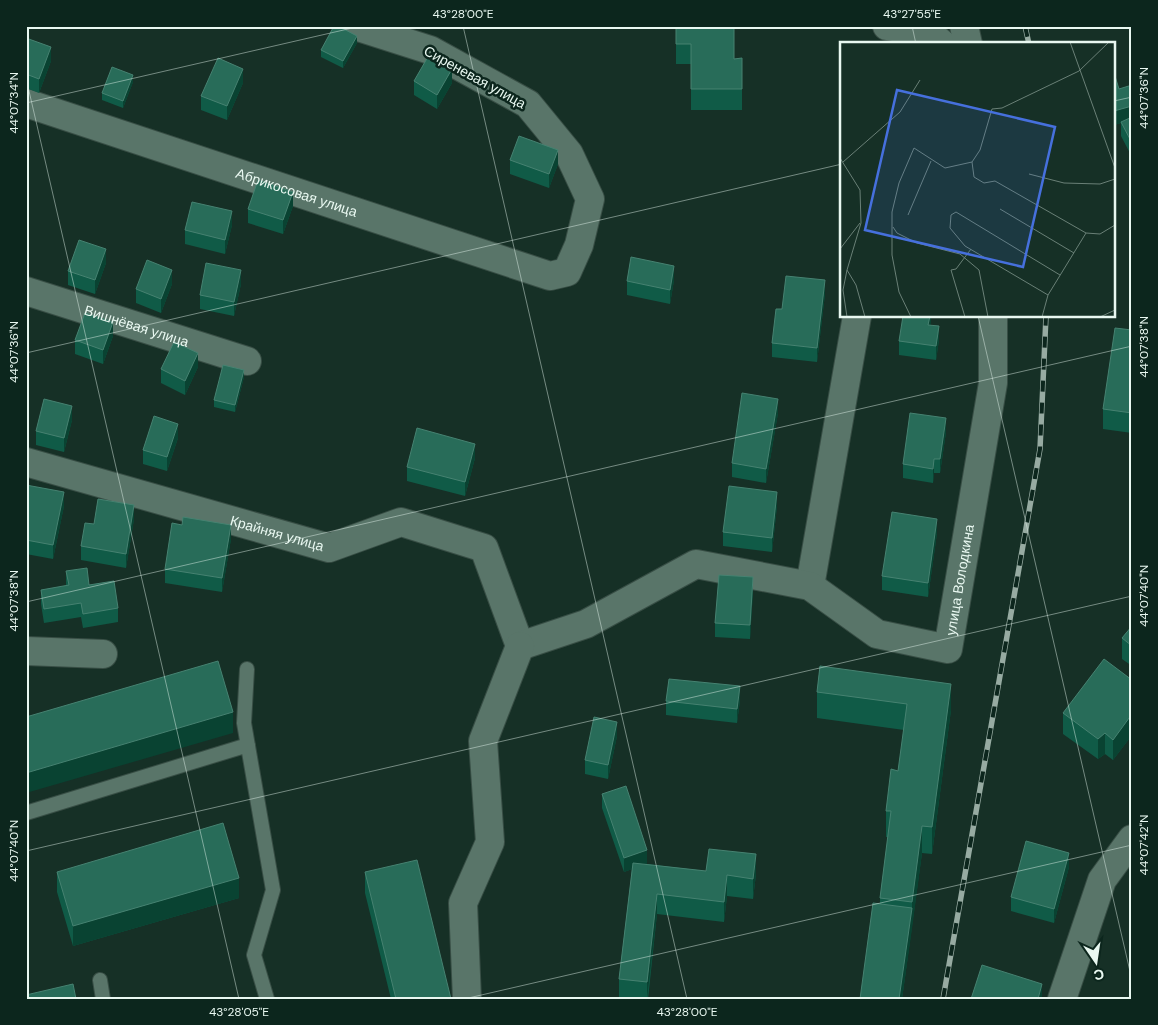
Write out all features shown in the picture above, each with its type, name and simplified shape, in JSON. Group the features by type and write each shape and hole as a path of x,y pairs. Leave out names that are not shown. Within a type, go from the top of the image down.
{"street":[{"name":"Сиреневая улица","path":"355,26 389,31 430,50 528,104 569,154 590,199 579,245 567,272"},
{"path":"888,26 930,33 940,42"},
{"path":"964,26 968,42"},
{"name":"Абрикосовая улица","path":"26,104 550,276 567,272"},
{"name":"Вишнёвая улица","path":"26,290 247,361"},
{"path":"810,586 857,318"},
{"name":"улица Володкина","path":"520,646 586,624 696,564 810,586 877,634 948,649 993,383 993,318"},
{"name":"Крайняя улица","path":"26,462 328,548 401,522 484,548 520,646"},
{"path":"467,999 463,902 490,842 482,741 520,646"},
{"path":"26,651 103,654"},
{"path":"1062,999 1102,880 1132,838"}],"lane":[{"path":"247,669 244,724 273,890 254,955 267,999"},
{"path":"26,813 248,745"},
{"path":"100,980 103,999"}],"building":[{"path":"334,26 338,26 357,36 343,61 321,50"},
{"path":"676,26 734,26 734,59 742,58 742,89 691,89 691,44 676,44"},
{"path":"26,38 51,47 39,79 26,74"},
{"path":"429,55 452,69 437,95 414,81"},
{"path":"218,58 243,69 227,106 201,96"},
{"path":"112,67 133,75 123,101 102,93"},
{"path":"1116,79 1119,89 1132,85 1132,106 1116,110"},
{"path":"1132,117 1132,143 1121,122"},
{"path":"519,136 558,150 549,174 510,160"},
{"path":"258,180 293,192 283,220 248,209"},
{"path":"192,202 232,211 225,240 185,230"},
{"path":"79,240 106,249 95,280 68,271"},
{"path":"631,257 674,266 670,290 627,281"},
{"path":"147,260 172,270 161,299 136,289"},
{"path":"206,263 241,270 234,302 200,295"},
{"path":"786,276 825,280 817,348 772,343 776,309 782,309"},
{"path":"85,313 113,322 103,350 75,340"},
{"path":"903,318 930,318 928,325 939,326 936,346 899,341"},
{"path":"1115,328 1132,330 1132,413 1103,409"},
{"path":"174,342 198,353 185,381 161,369"},
{"path":"223,365 244,370 235,405 214,400"},
{"path":"742,393 778,399 766,469 732,463"},
{"path":"44,399 72,406 64,438 36,431"},
{"path":"910,413 946,418 940,459 934,459 933,469 903,464"},
{"path":"154,416 178,424 167,457 143,450"},
{"path":"417,428 475,444 465,482 407,467"},
{"path":"26,485 64,492 53,545 26,540"},
{"path":"729,486 777,492 772,538 723,532"},
{"path":"98,499 134,505 126,554 81,546 85,523 94,524"},
{"path":"892,512 937,519 928,583 882,576"},
{"path":"183,517 231,525 222,578 165,569 172,523 182,525"},
{"path":"87,568 89,585 114,581 118,608 83,614 81,603 44,609 41,590 69,585 66,571"},
{"path":"719,575 753,577 750,625 715,623"},
{"path":"1132,626 1132,646 1122,638"},
{"path":"1104,659 1132,680 1132,714 1113,740 1105,733 1098,739 1063,713"},
{"path":"218,661 233,712 26,773 26,717"},
{"path":"820,666 951,684 932,827 922,826 912,902 880,898 891,811 886,811 891,769 898,771 907,704 817,692"},
{"path":"669,679 740,686 737,709 666,701"},
{"path":"594,717 617,722 608,765 585,760"},
{"path":"626,786 647,850 624,858 602,794"},
{"path":"223,823 239,878 73,926 57,872"},
{"path":"1026,841 1069,853 1054,909 1011,897"},
{"path":"709,849 756,854 753,879 727,875 724,902 657,894 647,982 619,979 633,863 706,871"},
{"path":"417,860 451,999 396,999 365,872"},
{"path":"873,903 912,908 899,999 860,999"},
{"path":"982,965 1042,984 1038,999 971,999"},
{"path":"73,984 76,999 26,999 26,995"}],"railway":[{"path":"1025,26 1029,42"},
{"path":"943,999 1040,449 1046,318"}]}
